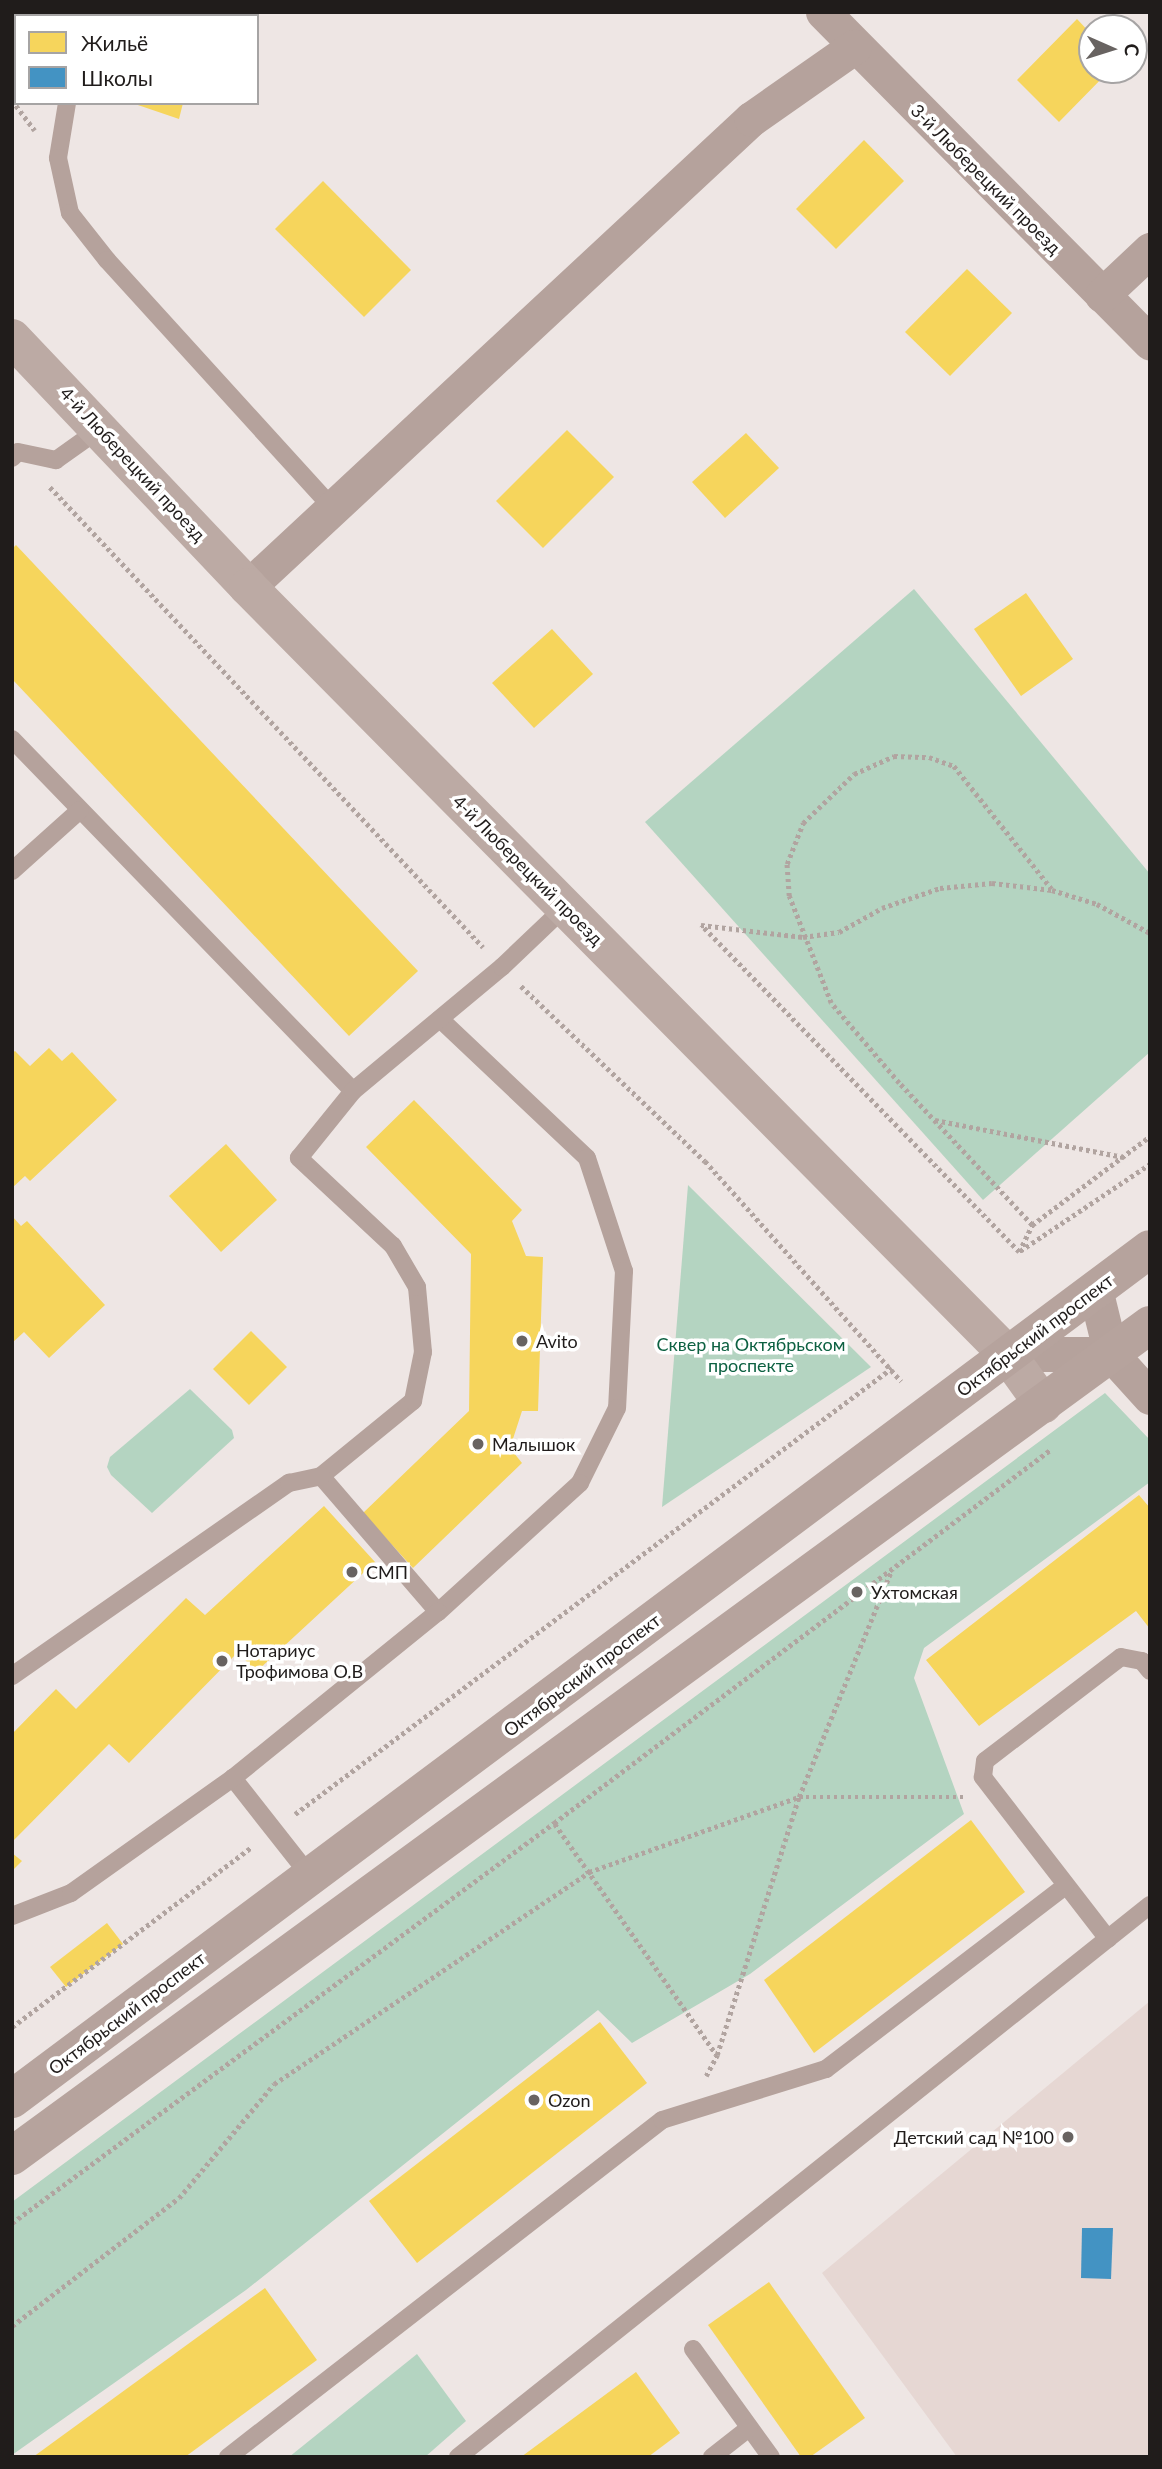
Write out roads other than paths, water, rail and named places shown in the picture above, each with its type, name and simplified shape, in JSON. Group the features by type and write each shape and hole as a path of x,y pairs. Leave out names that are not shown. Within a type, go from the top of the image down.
{"main road":[{"name":"Октябрьский проспект","path":"12,2099 1150,1249"},
{"path":"12,2156 1150,1325"}],"street":[{"name":"3-й Люберецкий проезд","path":"823,12 854,47 1150,343"},
{"path":"248,587 751,119 854,47"},
{"path":"1102,295 1150,250"},
{"name":"4-й Люберецкий проезд","path":"12,338 101,428 248,587 1007,1354 1043,1404"},
{"path":"1095,1289 1111,1354 1150,1397"},
{"path":"1007,1354 1111,1354"}],"lane":[{"path":"67,105 58,159 70,213 333,508"},
{"path":"15,455 56,460 101,428"},
{"path":"12,739 353,1091"},
{"path":"12,871 80,810"},
{"path":"12,1676 289,1483 321,1476 413,1401 423,1352 417,1286 393,1246 299,1158 353,1091 502,967 565,907"},
{"path":"12,1916 71,1893 233,1778 438,1612 580,1483 617,1409 624,1271 587,1158 440,1019"},
{"path":"321,1476 438,1612"},
{"path":"1108,1939 983,1777 985,1761 1121,1657 1142,1661 1150,1671"},
{"path":"233,1778 310,1876"},
{"path":"228,2457 663,2120 690,2108 826,2069 1065,1886"},
{"path":"457,2457 1150,1905"},
{"path":"693,2349 771,2457"},
{"path":"712,2457 749,2428"}],"place":[{"name":"Avito","path":"522,1341"},
{"name":"Малышок","path":"478,1444"},
{"name":"СМП","path":"352,1572"},
{"name":"Ухтомская","path":"857,1592"},
{"name":"Нотариус Трофимова О.В","path":"222,1661"},
{"name":"Ozon","path":"534,2100"},
{"name":"Детский сад №100","path":"1068,2137"}],"park label":[{"name":"Сквер на Октябрьском проспекте","path":"751,1355"}]}
